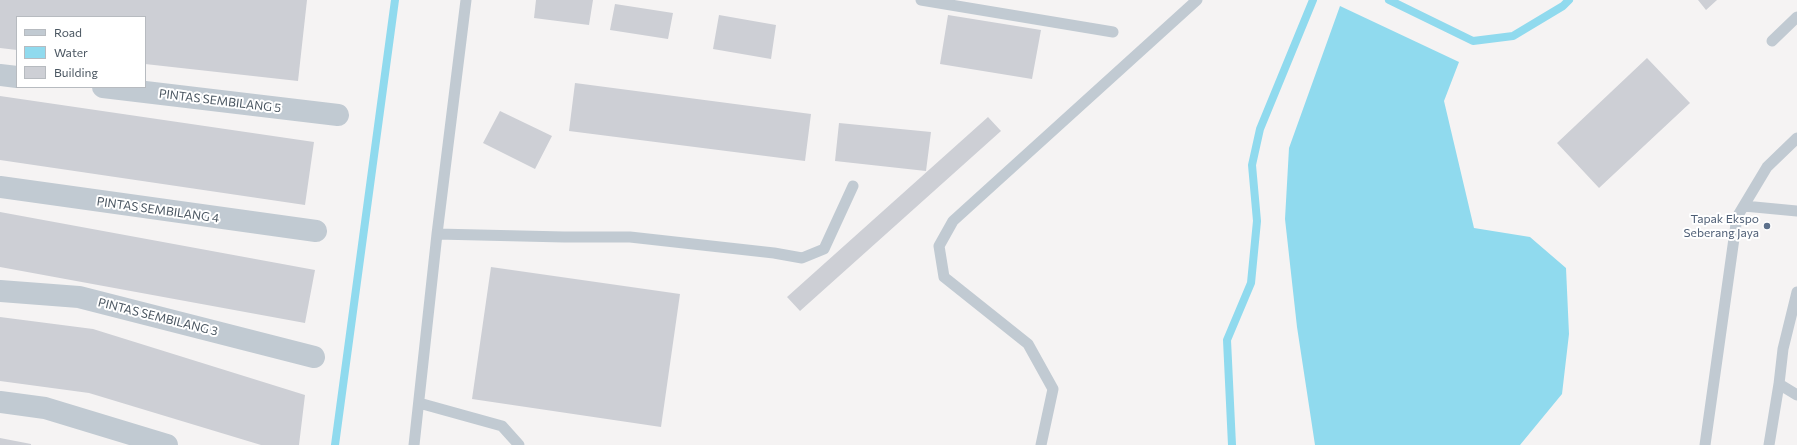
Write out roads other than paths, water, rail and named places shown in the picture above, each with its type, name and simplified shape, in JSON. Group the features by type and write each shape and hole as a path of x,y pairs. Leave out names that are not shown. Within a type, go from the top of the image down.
{"street":[{"path":"0,75 16,77"},
{"name":"PINTAS SEMBILANG 5","path":"111,88 338,115"},
{"name":"PINTAS SEMBILANG 4","path":"0,187 316,231"},
{"name":"PINTAS SEMBILANG 3","path":"0,291 79,297 314,357"},
{"path":"0,402 45,408 167,445"}],"lane":[{"path":"414,445 437,234 466,0"},
{"path":"921,0 1113,32"},
{"path":"1041,445 1053,389 1028,344 944,277 939,246 953,221 1197,0"},
{"path":"1772,41 1797,17"},
{"path":"1705,445 1738,217 1768,167 1797,138"},
{"path":"437,234 564,238 630,237 774,253 802,258 824,250 853,186"},
{"path":"1744,206 1797,211"},
{"path":"1769,445 1783,349 1797,292"},
{"path":"1779,384 1797,395"},
{"path":"419,403 502,426 519,445"}],"water":[{"path":"1340,6 1459,62 1444,101 1474,228 1530,237 1566,268 1569,334 1562,394 1520,445 1315,445 1297,327 1285,219 1289,148"}],"waterway":[{"path":"335,445 395,0"},
{"path":"1232,445 1227,340 1251,283 1257,221 1252,165 1260,129 1313,0"},
{"path":"1389,0 1473,41 1513,36 1563,6 1569,0"}],"place":[{"name":"Tapak Ekspo Seberang Jaya","path":"1767,226"}]}
